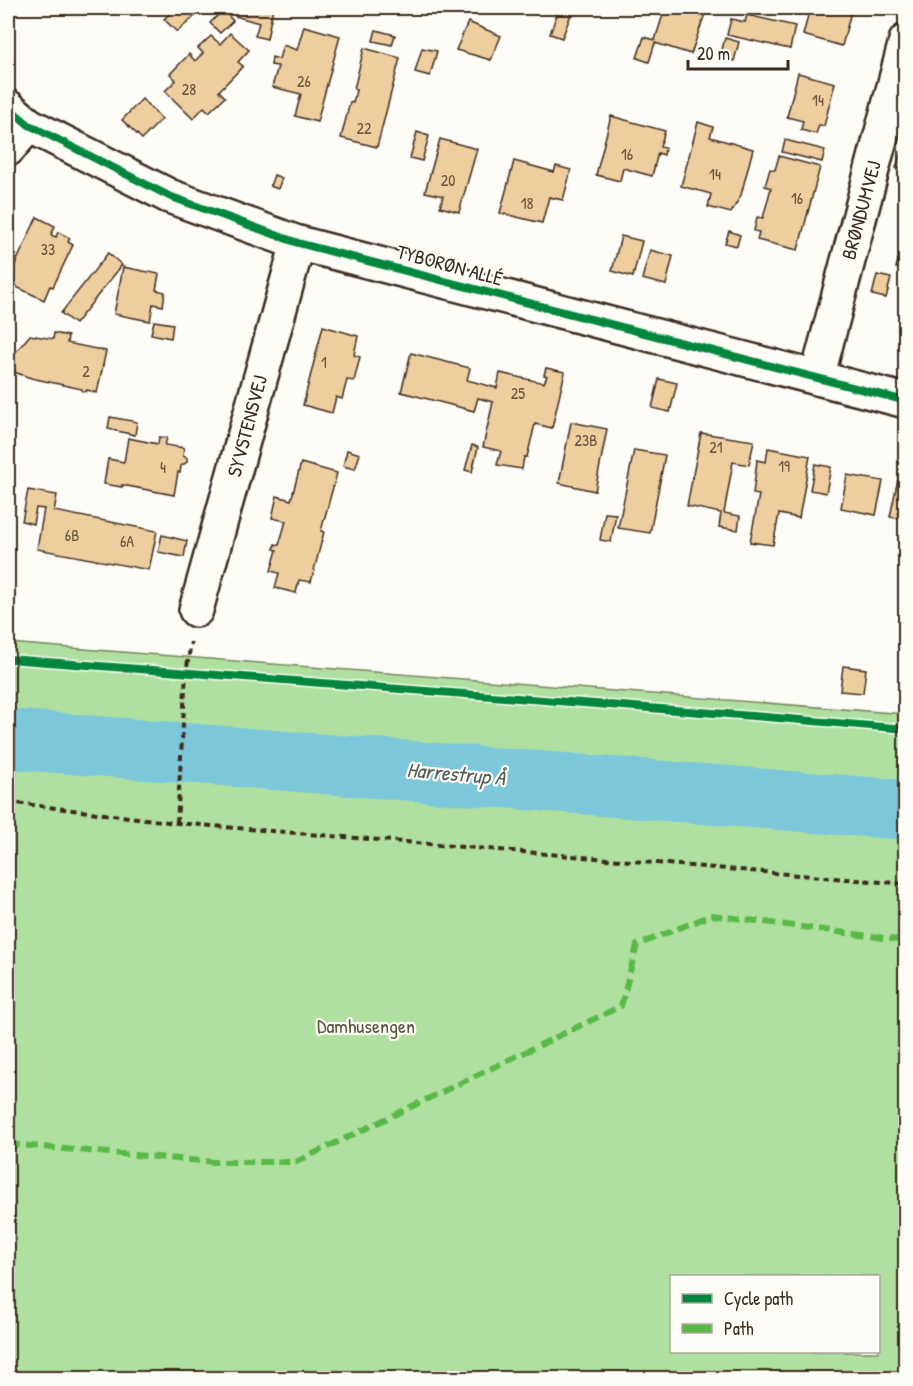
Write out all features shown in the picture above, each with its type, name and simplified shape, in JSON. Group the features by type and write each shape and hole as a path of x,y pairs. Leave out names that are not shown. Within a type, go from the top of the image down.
{"street":[{"name":"BRØNDUMVEJ","path":"817,378 906,41"},
{"name":"TYBORØN ALLÉ","path":"18,116 169,196 298,243 906,401"},
{"path":"8,149 18,116"},
{"name":"SYVSTENSVEJ","path":"194,625 298,243"}],"path":[{"path":"177,823 186,673 194,625"},
{"path":"8,802 177,823 906,884"}],"green space":[{"name":"Damhusengen","path":"8,643 905,714 905,1378 8,1378"}],"building":[{"path":"176,8 187,8 195,16 177,32 164,19"},
{"path":"237,8 273,8 267,39 255,36 259,23 235,16"},
{"path":"559,8 572,12 562,38 550,34"},
{"path":"665,8 707,8 691,54 655,43 649,62 637,58 644,37 655,40"},
{"path":"810,8 852,8 842,46 803,35"},
{"path":"223,10 233,21 220,33 210,23"},
{"path":"747,15 795,26 790,49 727,35 731,19 745,22"},
{"path":"468,22 501,36 491,60 456,50"},
{"path":"304,26 340,36 317,122 295,116 301,94 272,87 278,66 271,65 272,57 279,59 283,45 297,50"},
{"path":"376,30 395,35 392,45 373,41"},
{"path":"230,33 249,50 238,62 243,66 219,91 225,97 209,112 204,107 193,119 165,91 176,80 170,74 189,54 195,61 203,53 198,48 211,36 220,44"},
{"path":"725,38 739,42 734,61 720,57"},
{"path":"364,48 400,58 377,147 341,138 350,102 353,103"},
{"path":"422,48 437,51 430,76 415,72"},
{"path":"798,73 835,83 824,126 819,125 816,134 801,130 803,121 787,117"},
{"path":"142,99 162,119 142,139 122,120"},
{"path":"611,116 665,131 660,147 665,148 664,155 658,153 652,176 623,168 620,181 596,175"},
{"path":"698,122 713,127 710,137 753,149 741,195 731,213 708,207 711,194 681,186"},
{"path":"417,132 429,136 422,161 410,158"},
{"path":"440,139 477,149 459,212 440,207 443,196 425,192"},
{"path":"785,140 825,150 822,162 782,152"},
{"path":"901,152 906,153 906,170 896,168"},
{"path":"779,156 820,167 798,250 757,240 759,232 754,231 757,217 763,218 771,188 765,186 770,169 775,170"},
{"path":"514,161 554,172 556,166 571,170 563,200 549,197 542,223 500,213"},
{"path":"274,175 282,178 278,189 270,186"},
{"path":"37,217 55,226 51,235 56,237 58,232 70,238 68,242 73,245 53,287 50,286 44,300 8,283"},
{"path":"906,229 906,270 896,268"},
{"path":"729,231 740,235 737,246 725,243"},
{"path":"621,236 642,241 633,277 612,271"},
{"path":"650,250 673,256 666,285 642,279"},
{"path":"108,253 122,265 75,324 61,313"},
{"path":"123,267 159,274 156,290 165,292 163,306 153,304 150,321 114,314"},
{"path":"877,275 891,278 886,298 872,295"},
{"path":"154,321 173,324 171,338 151,334"},
{"path":"323,326 358,336 354,355 360,357 354,381 347,380 342,399 336,397 332,413 303,405"},
{"path":"54,333 68,336 67,343 106,351 97,393 14,372 8,379 8,361 30,335 53,339"},
{"path":"411,353 470,368 467,380 497,388 500,373 544,383 547,376 544,375 546,368 565,372 552,428 535,424 522,469 497,465 501,451 483,447 493,402 478,398 474,411 401,392"},
{"path":"659,379 677,383 670,412 652,408"},
{"path":"110,417 137,422 135,435 108,429"},
{"path":"571,422 607,429 595,491 559,483"},
{"path":"701,433 754,441 749,465 733,462 724,513 740,516 738,530 719,527 721,513 687,506"},
{"path":"159,437 167,438 165,445 184,448 183,456 187,458 187,462 181,466 180,473 178,472 174,495 122,485 122,487 104,484 108,459 124,462 128,438 158,444"},
{"path":"472,445 478,447 472,472 465,470"},
{"path":"768,448 810,456 799,518 779,514 773,545 750,542 759,495 753,494 757,460 766,462"},
{"path":"347,450 360,454 355,469 343,466"},
{"path":"634,450 665,455 650,533 618,528"},
{"path":"301,463 337,473 321,531 324,532 311,582 299,580 296,593 275,588 279,573 271,571 277,550 274,549 275,544 279,545 286,521 272,518 277,496 291,500"},
{"path":"815,464 831,467 826,493 810,490"},
{"path":"900,469 906,470 906,520 890,517"},
{"path":"847,475 883,481 876,515 841,508"},
{"path":"28,490 57,495 54,511 157,531 149,570 37,549 44,509 36,508 33,524 22,521"},
{"path":"605,513 616,514 611,542 600,540"},
{"path":"162,535 187,541 184,557 158,552"},
{"path":"843,666 866,669 863,693 840,691"}],"waterway":[{"name":"Harrestrup Å","path":"8,739 906,810"}],"marked path":[{"path":"8,1144 213,1162 296,1162 621,1006 637,945 712,915 906,941"}],"cycle path":[{"path":"8,107 29,125 169,196 298,243 906,401"},
{"path":"8,659 906,729"}]}
